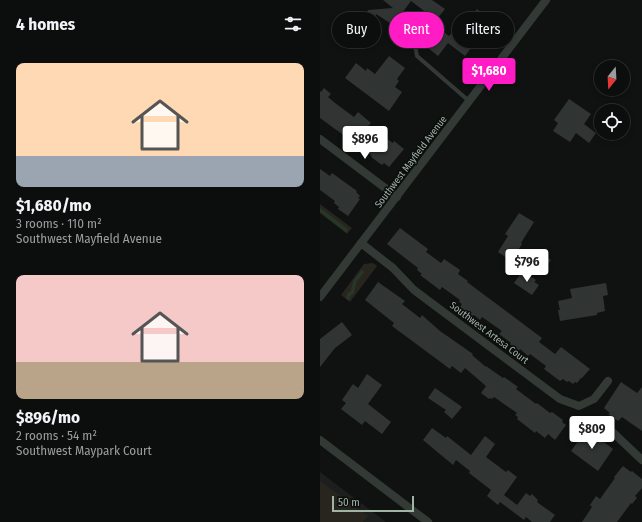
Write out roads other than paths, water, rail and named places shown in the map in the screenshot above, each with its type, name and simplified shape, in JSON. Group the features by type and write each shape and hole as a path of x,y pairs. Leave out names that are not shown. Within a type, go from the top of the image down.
{"street":[{"name":"Southwest Mayfield Avenue","path":"320,297 546,0"},
{"path":"320,139 397,197"},
{"name":"Southwest Artesa Court","path":"361,243 393,268 414,290 560,399 578,406 594,399 608,381"},
{"path":"603,424 642,460"},
{"path":"320,440 428,522"}],"lane":[{"path":"415,48 417,56 469,102"}],"waterway":[{"path":"320,210 346,230"},
{"path":"348,298 349,294 352,293 355,281 362,272"}]}
